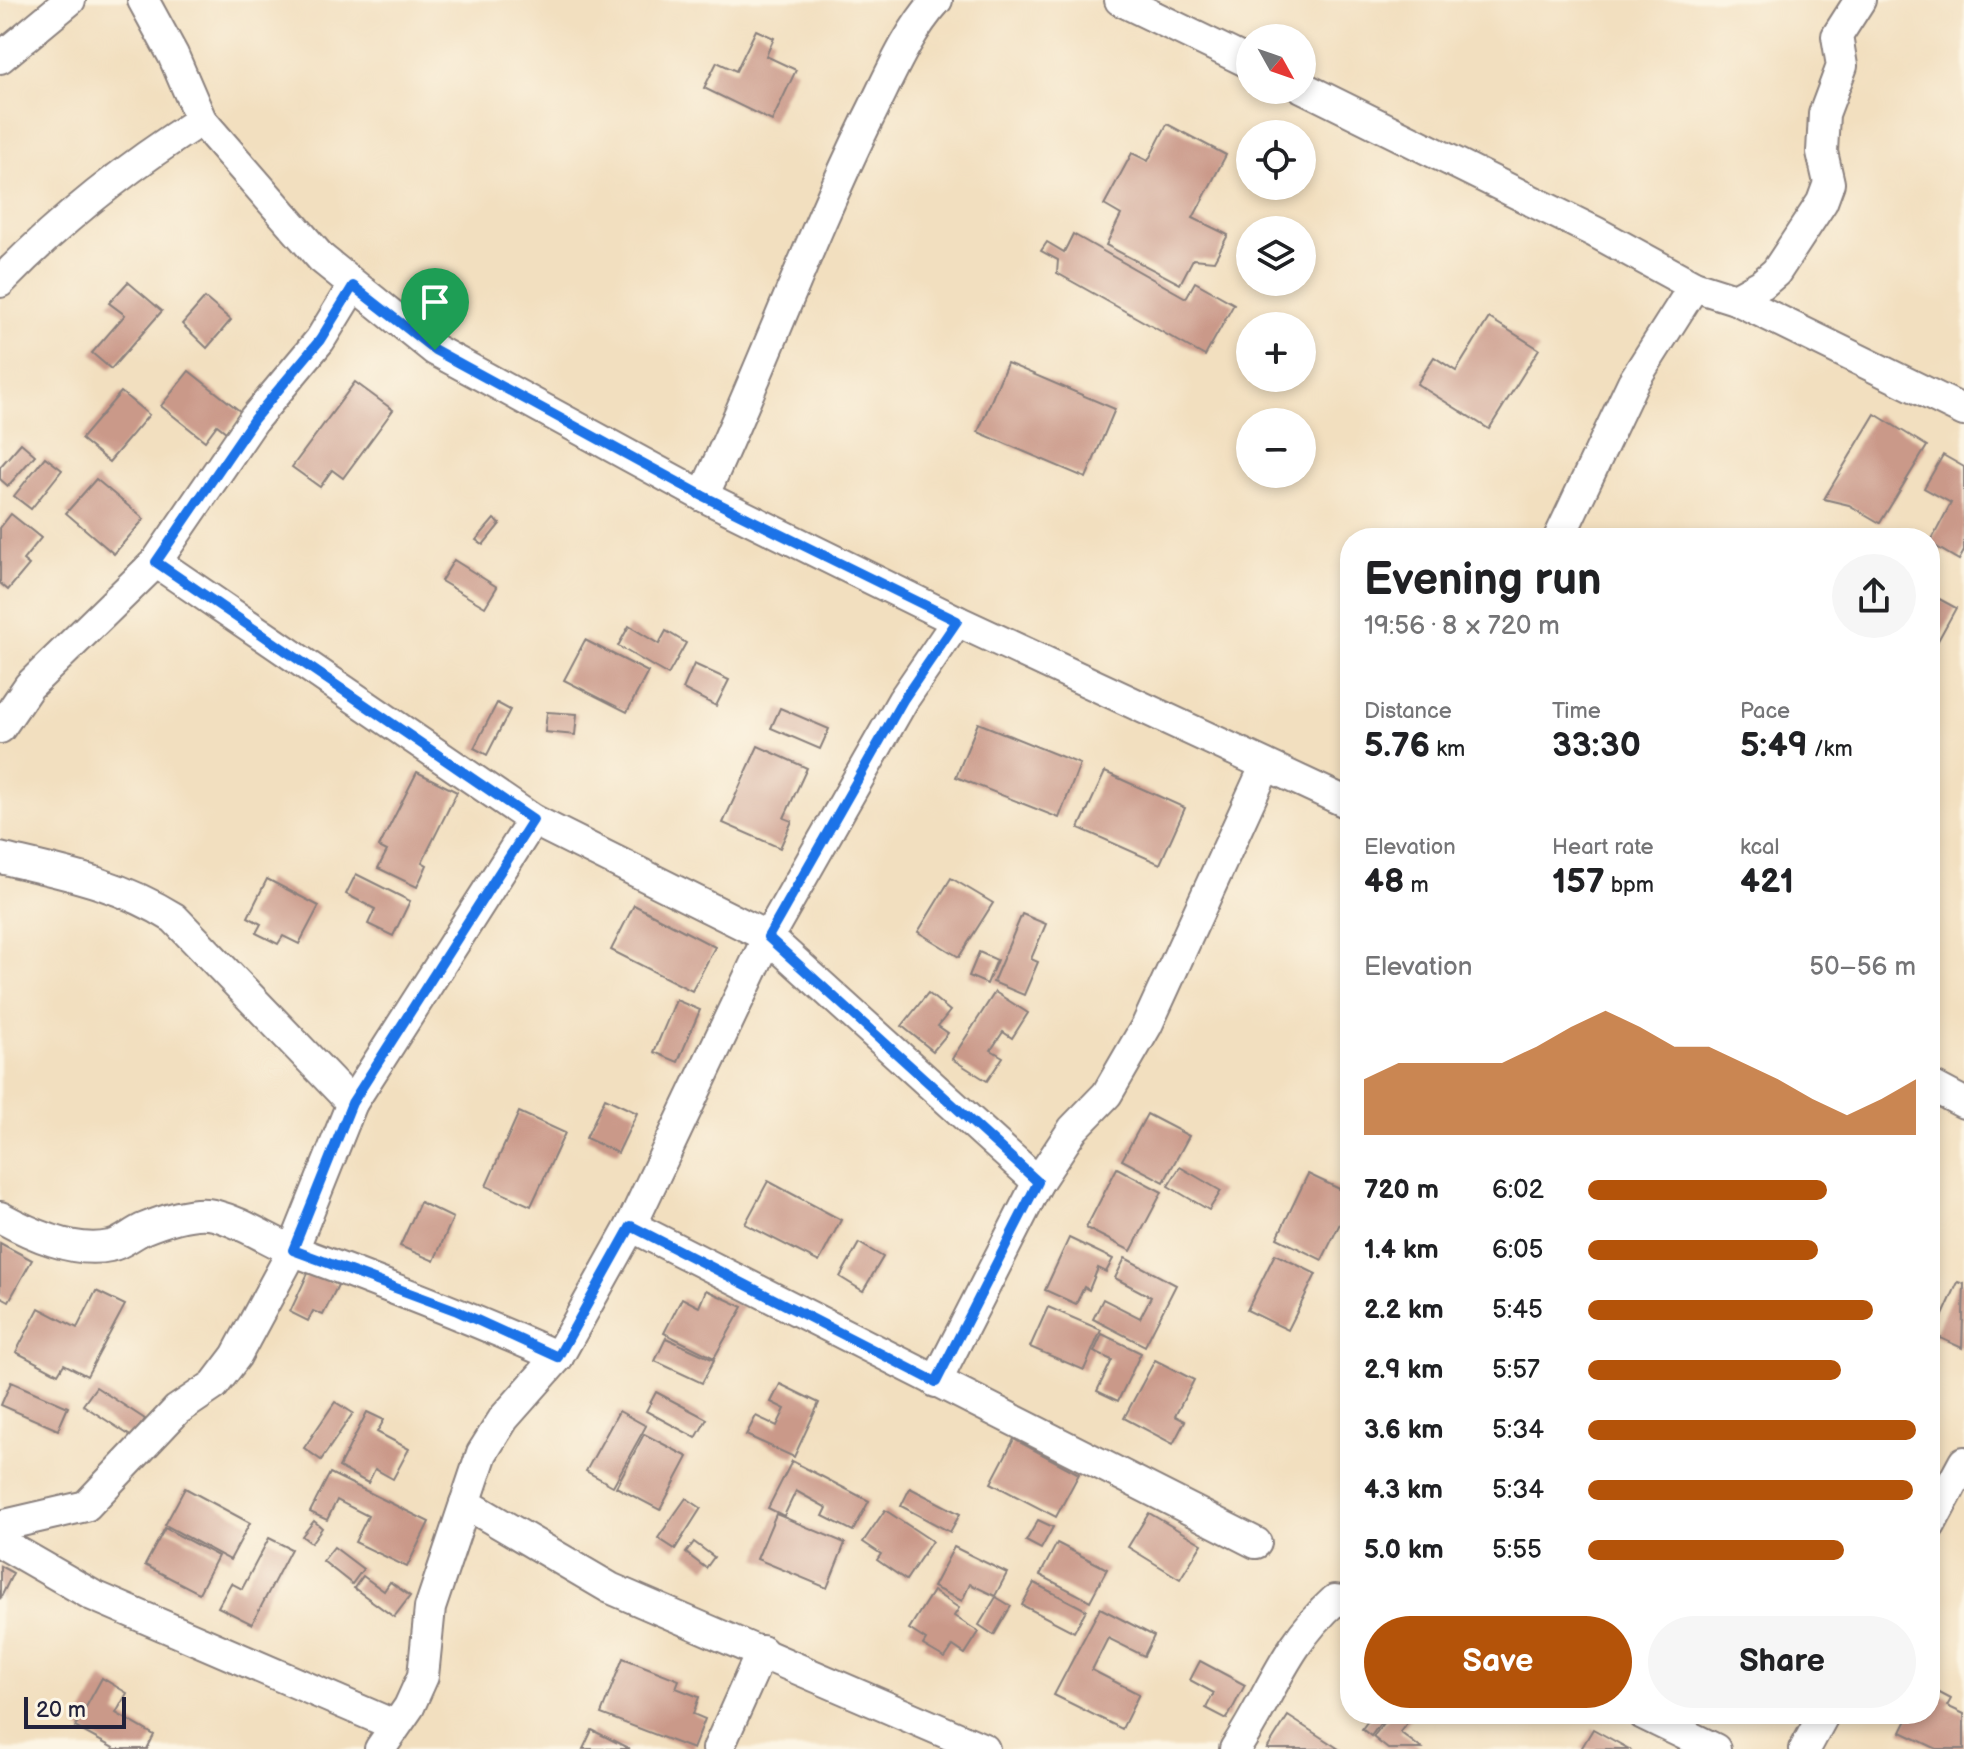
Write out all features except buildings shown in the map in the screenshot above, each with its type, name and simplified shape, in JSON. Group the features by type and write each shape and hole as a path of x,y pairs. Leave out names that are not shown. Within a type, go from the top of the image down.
{"street":[{"path":"0,58 70,0"},
{"path":"143,0 173,55 201,120 321,258 435,350 703,496 957,621 1340,800"},
{"path":"703,496 744,408 837,183 905,45 937,0"},
{"path":"1120,0 1236,56"},
{"path":"1735,299 1776,272 1822,202 1829,183 1822,152 1823,123 1842,66 1837,36 1860,0"},
{"path":"1316,94 1595,232 1694,286 1735,299 1964,411"},
{"path":"0,282 83,203 138,160 201,120"},
{"path":"0,728 29,686 156,562 254,419 320,340 353,286"},
{"path":"1564,528 1633,382 1694,286"},
{"path":"156,562 533,820 768,937 1038,1182"},
{"path":"0,1542 92,1595 387,1737 409,1707 423,1676 430,1608 482,1453 497,1430 558,1357 631,1226 768,937 903,700 957,621"},
{"path":"936,1382 1038,1182 1073,1129 1107,1094 1147,1025 1265,767"},
{"path":"0,1526 86,1506 177,1410 214,1385 236,1356 293,1250 352,1103 533,820"},
{"path":"0,858 102,882 138,895 174,918 352,1103"},
{"path":"1940,1090 1964,1103"},
{"path":"0,1217 78,1247 112,1246 142,1230 184,1217 210,1214 252,1227 293,1250 455,1310 558,1357"},
{"path":"631,1226 1256,1543"},
{"path":"1940,1506 1964,1462"},
{"path":"465,1503 610,1588 984,1749"},
{"path":"1235,1749 1283,1659 1316,1617 1335,1600 1340,1601"},
{"path":"718,1749 762,1651"},
{"path":"1664,1724 1715,1749"},
{"path":"1805,1749 1819,1724"}],"route":[{"path":"353,286 435,350 703,496 957,621 903,700 768,937 1038,1182 936,1382 631,1226 558,1357 455,1310 293,1250 352,1103 533,820 156,562 254,419 320,340 353,286"}]}
